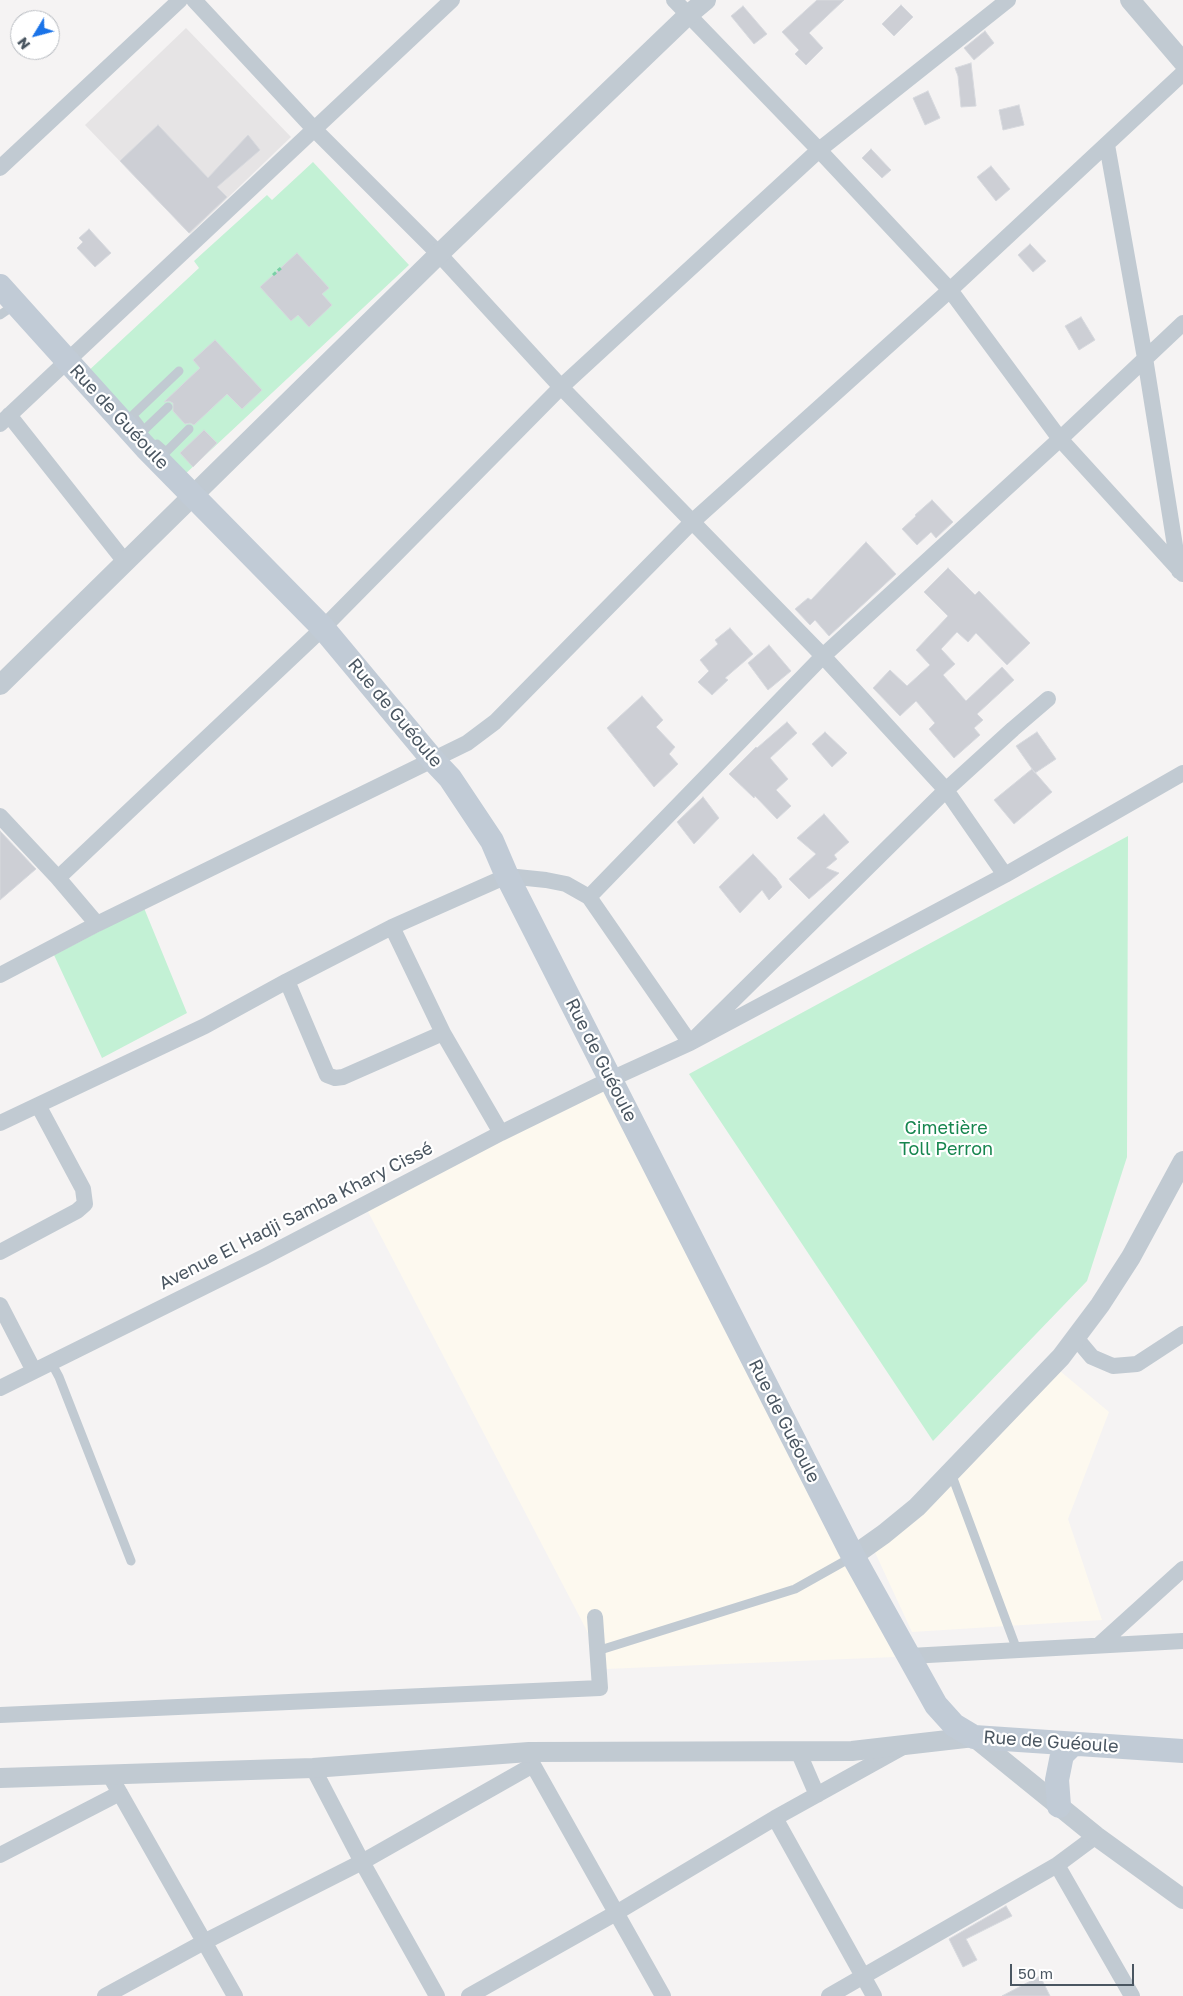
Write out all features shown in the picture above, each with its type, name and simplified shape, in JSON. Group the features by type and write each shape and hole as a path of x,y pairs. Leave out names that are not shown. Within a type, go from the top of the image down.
{"main road":[{"name":"Rue de Guéoule","path":"0,286 8,309 67,361 148,439 194,496 323,628 450,778 492,841 507,876 853,1556 936,1705 954,1725 974,1737 1183,1751"},
{"path":"1059,1806 1057,1780 1062,1755 1073,1744"}],"street":[{"path":"0,168 180,0"},
{"path":"194,0 315,130 439,254 561,386 823,656 946,790 1004,875"},
{"path":"126,563 4,420 452,0"},
{"path":"674,0 819,150 950,290 1060,439 1182,574"},
{"path":"0,685 439,254 688,15 706,0"},
{"path":"58,878 323,628 561,386 819,150 1008,0"},
{"path":"1130,0 1183,62"},
{"path":"0,976 97,924 467,743 495,722 692,522 950,290 1183,73"},
{"path":"1107,145 1182,574"},
{"path":"589,896 823,656 1060,439 1183,323"},
{"path":"0,1123 205,1026 287,981 392,928 507,876 566,884 589,896 690,1043 946,790 1048,699"},
{"name":"Avenue El Hadji Samba Khary Cissé","path":"0,1388 52,1364 264,1257 501,1132 690,1043 1004,875 1183,773"},
{"path":"0,816 58,878 97,924"},
{"path":"392,928 443,1033 501,1132"},
{"path":"287,981 328,1075 335,1078 343,1077 443,1033"},
{"path":"0,1252 77,1212 85,1204 83,1190 38,1106"},
{"path":"853,1556 917,1507 952,1473 1076,1338 1131,1256 1183,1161"},
{"path":"0,1305 34,1371"},
{"path":"1076,1338 1092,1357 1113,1366 1137,1364 1183,1334"},
{"path":"1099,1645 1183,1570"},
{"path":"0,1715 600,1688 595,1617"},
{"path":"910,1656 1183,1641"},
{"path":"0,1778 531,1759 852,1751 974,1737 1096,1836 1183,1899"},
{"path":"469,1996 616,1913 817,1794 905,1746"},
{"path":"798,1751 817,1794"},
{"path":"105,1996 204,1942 362,1862 531,1759"},
{"path":"531,1759 663,1996"},
{"path":"313,1768 362,1862 437,1996"},
{"path":"110,1774 235,1996"},
{"path":"0,1856 120,1793"},
{"path":"776,1818 874,1996"},
{"path":"829,1996 1057,1865 1096,1836"},
{"path":"1057,1865 1132,1996"}],"lane":[{"path":"179,371 132,416 148,439 166,452 190,429"},
{"path":"148,439 168,407"},
{"path":"52,1364 59,1377 131,1561"},
{"path":"952,1473 1017,1650"},
{"path":"597,1651 795,1588 853,1556"}],"path":[{"path":"274,275 282,267"}],"shaded area":[{"path":"186,28 291,137 190,234 85,125"},
{"path":"606,1077 895,1657 605,1669 585,1627 364,1204"},
{"path":"1060,1371 1109,1412 1068,1519 1102,1620 912,1632 873,1548 926,1508 968,1468"}],"green space":[{"path":"313,162 409,265 182,477 85,374 199,268 194,261 267,195 272,200"},
{"name":"Cimetière Toll Perron","path":"1128,836 1127,1157 1087,1281 933,1441 689,1074"},
{"path":"144,908 187,1013 102,1058 54,955"}],"building":[{"path":"817,0 844,0 809,33 823,48 806,65 795,54 799,50 782,32"},
{"path":"901,5 913,17 894,36 882,24"},
{"path":"743,6 767,34 754,44 731,16"},
{"path":"985,31 994,43 974,60 964,48"},
{"path":"971,63 976,106 961,107 958,76 955,68"},
{"path":"928,91 940,118 925,125 913,98"},
{"path":"1019,105 1024,125 1003,130 999,110"},
{"path":"158,125 208,178 248,135 260,150 217,187 227,197 189,233 120,161"},
{"path":"871,149 891,170 882,178 862,158"},
{"path":"991,166 1010,189 996,201 977,177"},
{"path":"89,229 111,253 95,267 77,248 83,242 79,238"},
{"path":"1030,244 1046,261 1033,272 1018,255"},
{"path":"297,253 329,288 322,294 332,305 309,327 298,315 291,321 260,287"},
{"path":"1081,317 1095,340 1079,350 1065,326"},
{"path":"215,340 262,390 242,409 227,394 194,425 190,423 185,424 173,411 173,403 169,401 164,402 200,368 193,360"},
{"path":"204,430 217,443 193,467 180,453"},
{"path":"932,500 953,522 936,538 931,532 917,545 902,529"},
{"path":"866,542 896,574 829,636 815,620 810,625 795,609 808,598 811,600"},
{"path":"948,568 975,595 979,591 1030,643 1007,665 976,633 968,642 957,632 941,649 955,664 943,675 966,701 1002,667 1014,680 977,714 983,720 974,728 980,735 954,758 929,729 935,723 916,701 900,716 873,688 890,670 907,686 930,665 916,650 948,616 924,592"},
{"path":"730,628 753,654 725,678 728,680 712,695 698,682 709,671 700,660 718,644 715,640"},
{"path":"769,645 791,671 768,690 748,663"},
{"path":"642,696 663,720 656,727 675,747 669,754 678,764 654,787 607,728"},
{"path":"787,722 797,733 770,758 788,779 776,790 791,806 777,819 755,796 754,798 729,774 756,747"},
{"path":"825,732 847,753 832,767 812,744"},
{"path":"1037,732 1056,759 1035,773 1016,746"},
{"path":"1032,769 1052,792 1014,824 994,800"},
{"path":"703,797 719,818 694,844 677,822"},
{"path":"824,814 849,842 834,855 837,859 826,868 839,873 809,899 789,879 816,854 797,838"},
{"path":"0,831 36,869 0,900"},
{"path":"753,854 782,887 769,900 762,890 740,913 719,887"},
{"path":"1006,1906 1012,1916 966,1939 977,1960 963,1967 949,1939"},
{"path":"1040,1976 1050,1996 1002,1996"}]}
